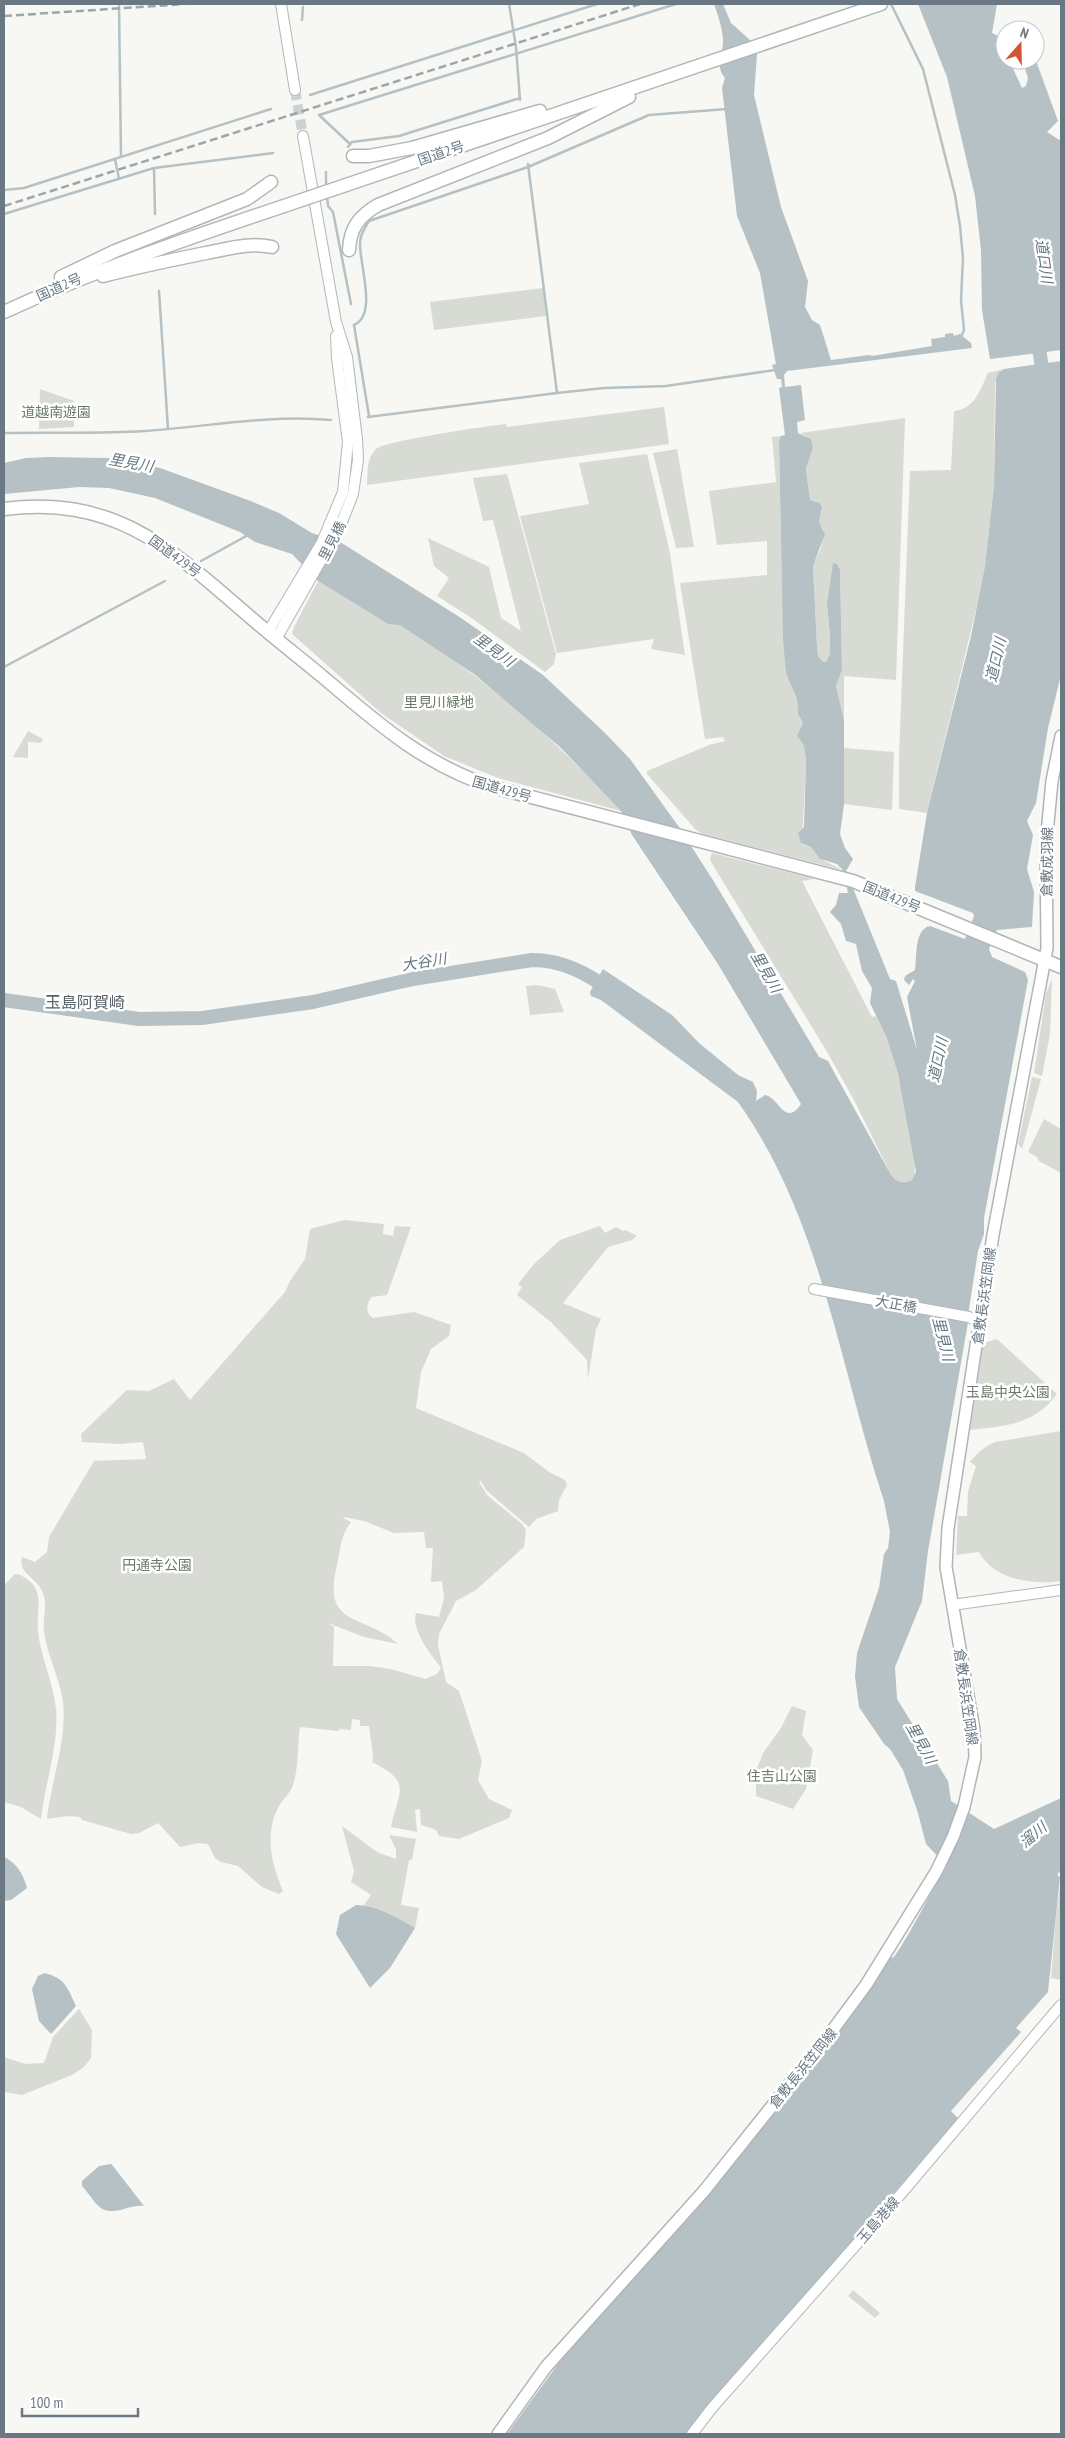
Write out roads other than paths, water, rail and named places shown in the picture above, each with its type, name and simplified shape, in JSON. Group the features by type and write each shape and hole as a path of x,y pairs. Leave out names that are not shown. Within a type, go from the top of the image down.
{"highway":[{"name":"国道2号","path":"4,312 62,285 142,254 881,4"},
{"path":"349,250 351,235 356,222 378,205 548,138 674,75"},
{"path":"353,156 369,156 412,148 593,95 617,94"},
{"path":"4,308 115,251 247,199 271,182"},
{"path":"62,285 78,284 162,261 237,247 258,245 272,247"},
{"name":"国道429号","path":"4,509 31,507 72,509 94,513 137,530 173,552 275,632 382,727 441,767 493,787 852,881 1061,967"}],"main road":[{"name":"倉敷成羽線","path":"1045,960 1047,948 1046,844 1052,781 1061,736"},
{"name":"倉敷長浜笠岡線","path":"498,2434 546,2367 704,2191 832,2031 866,1985 942,1860 964,1807 974,1757 974,1730 946,1567 948,1528 993,1236 1045,960"}],"street":[{"path":"281,4 295,90"},
{"name":"里見橋","path":"275,632 331,546 347,511 356,477 346,357 336,322 303,136"},
{"name":"大正橋","path":"818,1290 970,1317 980,1323"},
{"path":"952,1604 1061,1590"},
{"name":"玉島港線","path":"692,2434 712,2408 777,2337 901,2194 1061,2005"}],"water":[{"path":"714,4 723,4 731,23 749,39 757,54 754,95 781,207 808,281 805,307 812,320 820,325 831,360 872,356 932,346 931,339 945,337 945,334 953,333 954,336 960,334 971,343 972,348 787,371 784,375 785,387 801,385 805,420 797,422 798,433 811,439 813,448 806,469 810,500 820,503 822,508 819,522 825,534 813,566 817,647 818,656 823,662 826,662 830,654 827,604 833,563 837,564 840,570 842,670 836,686 844,720 844,804 840,834 845,848 853,859 846,871 890,979 896,981 917,1050 907,997 915,981 913,979 909,985 904,980 905,976 915,970 916,951 921,932 930,926 965,939 974,916 973,913 915,891 915,887 927,813 971,636 985,566 994,485 996,379 998,373 1004,369 1061,361 1061,675 1048,728 1036,803 1027,821 1033,835 1027,869 1034,892 1032,927 997,930 989,949 992,957 1025,972 1028,980 984,1218 984,1234 978,1251 969,1317 928,1551 922,1601 895,1667 897,1699 948,1781 951,1801 994,1829 1061,1798 1061,1870 1057,1875 1060,1877 1048,1992 1016,2028 1021,2032 951,2111 958,2118 689,2434 507,2434 566,2353 730,2167 851,2016 890,1958 894,1957 947,1866 926,1844 918,1813 903,1770 859,1707 855,1677 857,1653 879,1588 884,1554 888,1548 890,1532 884,1501 868,1450 826,1295 809,1244 790,1195 766,1147 738,1102 601,1000 591,996 590,992 603,969 672,1015 699,1043 738,1075 753,1082 757,1091 756,1101 765,1095 770,1097 786,1112 791,1113 801,1104 718,964 632,835 621,811 561,748 474,674 400,625 388,624 318,581 292,554 255,542 240,532 155,498 109,488 79,487 4,494 4,463 26,458 107,458 160,468 248,500 279,513 312,533 340,542 458,616 543,675 630,759 679,827 716,885 819,1057 828,1061 891,1175 901,1182 912,1180 916,1171 898,1074 887,1038 870,1003 872,988 862,971 856,944 846,941 841,924 830,912 836,905 839,893 848,893 843,870 837,864 820,859 811,847 801,843 798,833 804,827 806,760 804,746 797,736 803,723 798,714 797,699 786,673 783,638 779,441 781,436 785,435 779,388 782,387 781,379 777,379 772,365 776,364 760,273 737,216 722,88 725,78 720,69 723,39"},
{"path":"918,4 997,4 992,33 995,34 995,70 1014,70 1022,88 1026,86 1028,78 1025,70 1039,70 1058,121 1047,132 1061,141 1061,350 990,359 982,310 981,250 975,196 947,77"},
{"path":"4,1857 13,1862 19,1870 27,1888 11,1900 4,1901"},
{"path":"356,1905 379,1910 415,1928 390,1968 370,1988 336,1934 340,1915"},
{"path":"45,1973 62,1981 76,2006 51,2034 39,2021 32,1989 38,1976"},
{"path":"111,2164 144,2206 134,2206 116,2211 104,2210 82,2186 82,2181 99,2166"}],"waterway":[{"path":"119,4 121,157"},
{"path":"509,4 516,47 520,100"},
{"path":"310,95 597,4"},
{"path":"350,144 319,115 676,4"},
{"path":"891,4 923,69 955,195 963,258 961,300 964,330 961,337"},
{"path":"302,20 303,7"},
{"path":"348,147 352,142 399,136 520,98"},
{"path":"4,190 24,188 271,109"},
{"path":"354,325 361,319 365,311 366,288 360,243 364,228 369,221 528,167 649,115 727,109"},
{"path":"4,214 154,168 273,153"},
{"path":"115,159 119,179"},
{"path":"368,417 557,393 528,164"},
{"path":"154,168 155,214"},
{"path":"326,172 326,188"},
{"path":"327,196 328,206 333,212 351,304"},
{"path":"159,291 168,429"},
{"path":"354,325 369,416"},
{"name":"道口川","path":"1037,335 1044,381"},
{"path":"557,393 604,388 666,386 775,370"},
{"path":"4,433 127,432 261,420 331,420"},
{"path":"201,561 248,535"},
{"path":"4,667 165,581"},
{"name":"大谷川","path":"4,1000 139,1019 202,1018 313,1002 413,979 532,960 564,965 583,973 611,991"}],"tunnel":[{"path":"295,90 303,136"}],"railway":[{"path":"4,16 185,4"},
{"path":"4,206 640,4"}],"district":[{"name":"玉島阿賀崎","path":"85,1002"}],"park label":[{"name":"道越南遊園","path":"56,412"},
{"name":"里見川緑地","path":"439,702"},
{"name":"玉島中央公園","path":"1008,1392"},
{"name":"円通寺公園","path":"157,1565"},
{"name":"住吉山公園","path":"782,1776"}],"water label":[{"name":"里見川","path":"131,463"},
{"name":"里見川","path":"494,650"},
{"name":"里見川","path":"766,972"},
{"name":"里見川","path":"943,1339"},
{"name":"里見川","path":"921,1743"},
{"name":"溜川","path":"1033,1835"}]}
